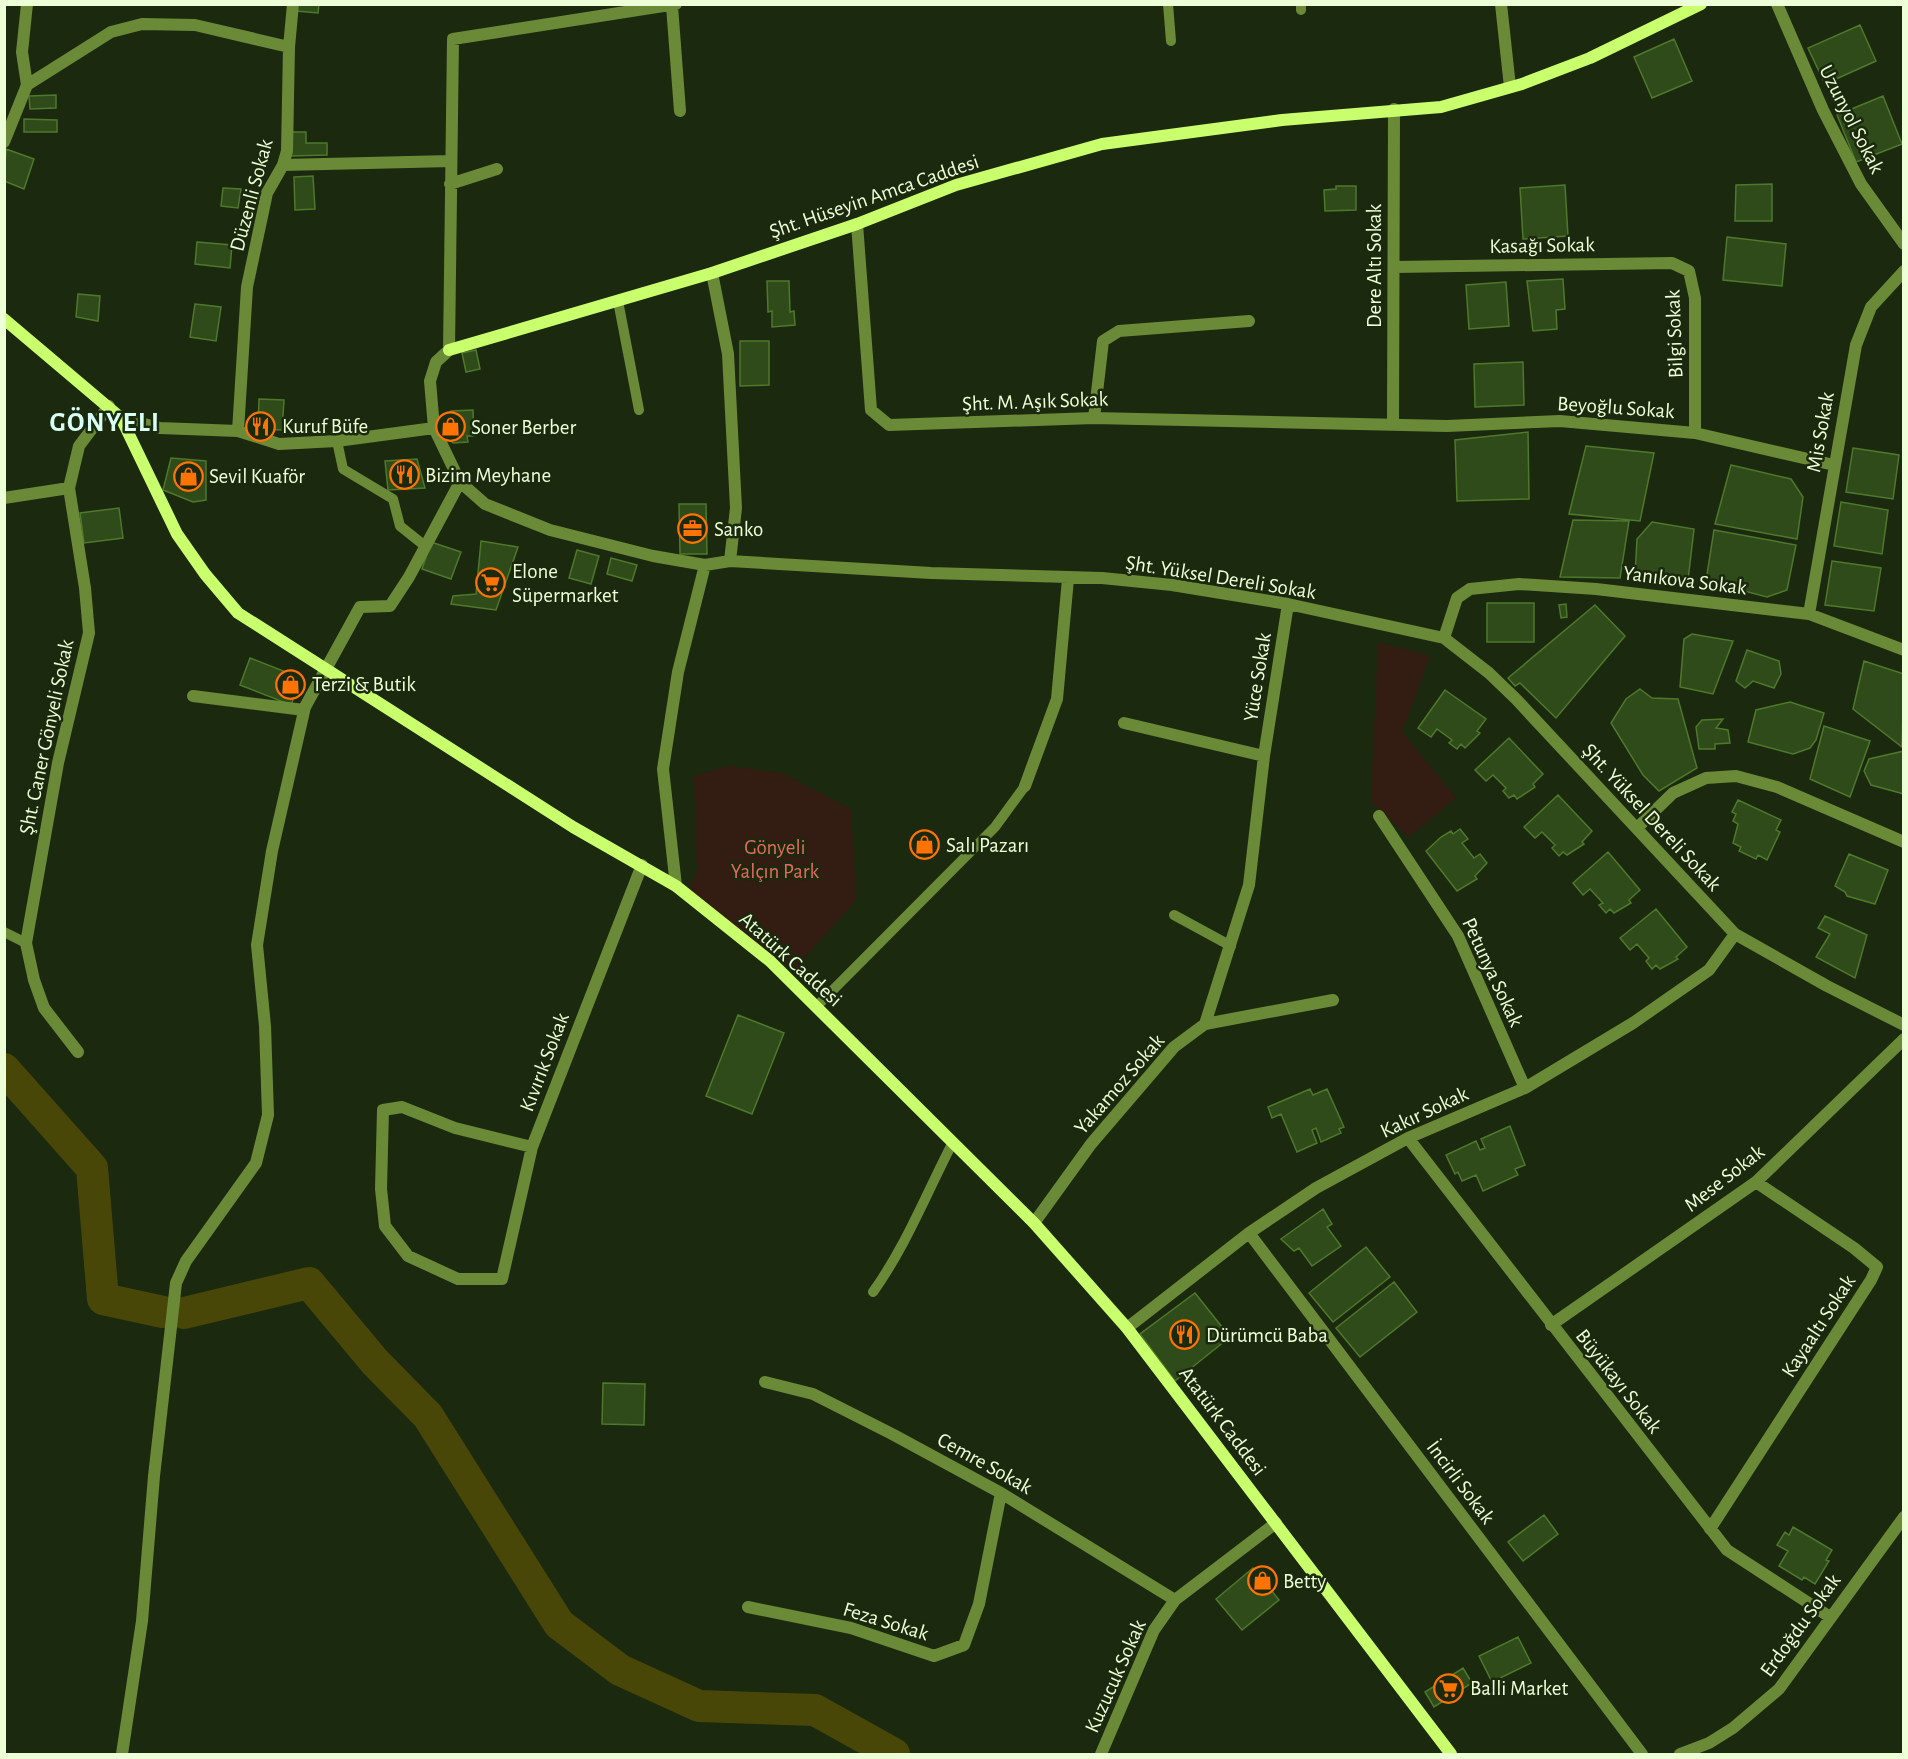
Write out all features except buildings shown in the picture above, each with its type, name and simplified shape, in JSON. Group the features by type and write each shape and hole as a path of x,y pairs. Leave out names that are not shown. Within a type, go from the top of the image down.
{"main road":[{"name":"Şht. Hüseyin Amca Caddesi","path":"449,350 712,273 856,224 956,185 1102,144 1282,120 1441,107 1510,87 1590,58 1701,4"},
{"name":"Atatürk Caddesi","path":"4,319 121,418 177,534 205,574 238,612 573,827 676,886 770,961 817,1006 1034,1223 1127,1328 1451,1755"}],"street":[{"path":"4,142 27,85 22,52 27,4"},
{"name":"Düzenli Sokak","path":"238,431 247,287 267,193 283,165 287,151 289,47 293,4"},
{"path":"1502,4 1510,87"},
{"name":"Uzunyol Sokak","path":"1777,4 1823,110 1862,184 1904,244"},
{"path":"121,418 159,428 238,431 279,444 337,441 434,428 430,381 436,362 449,350 453,39 615,9 674,5 680,111"},
{"path":"27,85 111,32 142,24 195,25 289,47"},
{"name":"Dere Altı Sokak","path":"1393,423 1394,110"},
{"path":"283,165 451,161"},
{"path":"450,184 497,169"},
{"name":"Şht. M. Aşık Sokak","path":"856,224 871,410 889,425 1094,417 1393,423"},
{"name":"Kasağı Sokak","path":"1394,267 1672,263 1689,271"},
{"name":"Bilgi Sokak","path":"1689,271 1695,298 1695,433"},
{"name":"Mis Sokak","path":"1809,614 1856,345 1871,307 1904,271"},
{"path":"712,273 728,354 736,508 730,561"},
{"path":"1094,417 1103,341 1119,330 1249,321"},
{"name":"Şht. Caner Gönyeli Sokak","path":"26,943 57,763 89,633 85,588 69,488 79,446 109,406"},
{"name":"Beyoğlu Sokak","path":"1393,423 1447,426 1560,422 1695,433 1834,465"},
{"name":"Şht. Yüksel Dereli Sokak","path":"434,428 460,482 485,504 550,530 653,556 705,565 730,561 1068,579 1102,578 1172,585 1288,604 1443,638 1489,674 1516,699 1735,934 1827,987 1904,1025"},
{"path":"122,1755 142,1621 154,1476 176,1283 186,1262 256,1163 268,1115 265,1026 257,945 272,851 304,710 360,607 390,606 460,482"},
{"path":"4,498 69,488"},
{"path":"676,886 663,770 678,672 705,565"},
{"path":"1025,786 1057,699 1068,579"},
{"name":"Yanıkova Sokak","path":"1443,638 1457,598 1470,589 1519,584 1596,589 1809,614 1904,650"},
{"name":"Yüce Sokak","path":"1231,946 1249,885 1264,756 1288,604"},
{"path":"193,696 304,710"},
{"path":"1124,723 1264,756"},
{"path":"1637,828 1673,793 1706,778 1736,776 1777,787 1904,842"},
{"name":"Petunya Sokak","path":"1379,816 1458,936 1525,1088"},
{"name":"Kıvırık Sokak","path":"532,1147 455,1128 402,1107 383,1110 381,1189 385,1226 408,1256 458,1279 502,1279 532,1147 642,865"},
{"name":"Kakır Sokak","path":"1127,1328 1249,1233 1317,1188 1408,1138 1525,1088 1633,1023 1709,970 1735,934"},
{"path":"26,943 34,980 44,1008 78,1052"},
{"path":"1205,1024 1231,946"},
{"name":"Yakamoz Sokak","path":"1034,1223 1091,1144 1174,1047 1205,1024 1333,1000"},
{"name":"Mese Sokak","path":"1551,1325 1756,1182 1904,1039"},
{"name":"Büyükayı Sokak","path":"1408,1138 1727,1550 1830,1617"},
{"name":"Kayaaltı Sokak","path":"1710,1529 1871,1281 1877,1267 1854,1248 1756,1182"},
{"name":"İncirli Sokak","path":"1249,1233 1642,1755"},
{"name":"Cemre Sokak","path":"765,1382 813,1394 1001,1493 1175,1600"},
{"name":"Feza Sokak","path":"748,1607 851,1628 934,1656 964,1646 979,1604 1001,1493"},
{"name":"Erdoğdu Sokak","path":"1680,1755 1708,1743 1733,1728 1779,1689 1904,1517"},
{"name":"Kuzucuk Sokak","path":"1101,1755 1154,1630 1175,1600 1276,1523"}],"lane":[{"path":"1168,4 1171,41"},
{"path":"618,301 639,410"},
{"path":"337,441 343,469 393,498 400,526 425,546"},
{"path":"817,1006 995,827 1025,786"},
{"path":"1174,915 1231,946"},
{"path":"4,932 26,943"},
{"path":"873,1292 889,1269 919,1213 953,1142"}],"green space":[{"path":"1378,642 1430,656 1402,732 1456,798 1409,837 1371,802"},
{"name":"Gönyeli Yalçın Park","path":"728,766 782,773 851,809 856,900 794,970 687,893 697,871 694,776"}],"waterway":[{"path":"4,1069 92,1168 103,1299 163,1312"},
{"path":"184,1313 309,1283 375,1362 428,1416 559,1624 620,1670 699,1706 815,1710 894,1754"}],"place":[{"name":"Kuruf Büfe","path":"261,426"},
{"name":"Soner Berber","path":"450,427"},
{"name":"Bizim Meyhane","path":"404,475"},
{"name":"Sevil Kuaför","path":"188,476"},
{"name":"Sanko","path":"693,529"},
{"name":"Elone Süpermarket","path":"491,583"},
{"name":"Terzi & Butik","path":"291,684"},
{"name":"Salı Pazarı","path":"925,845"},
{"name":"Dürümcü Baba","path":"1185,1335"},
{"name":"Betty","path":"1262,1581"},
{"name":"Balli Market","path":"1449,1688"}],"district":[{"name":"GÖNYELI","path":"105,422"}]}
